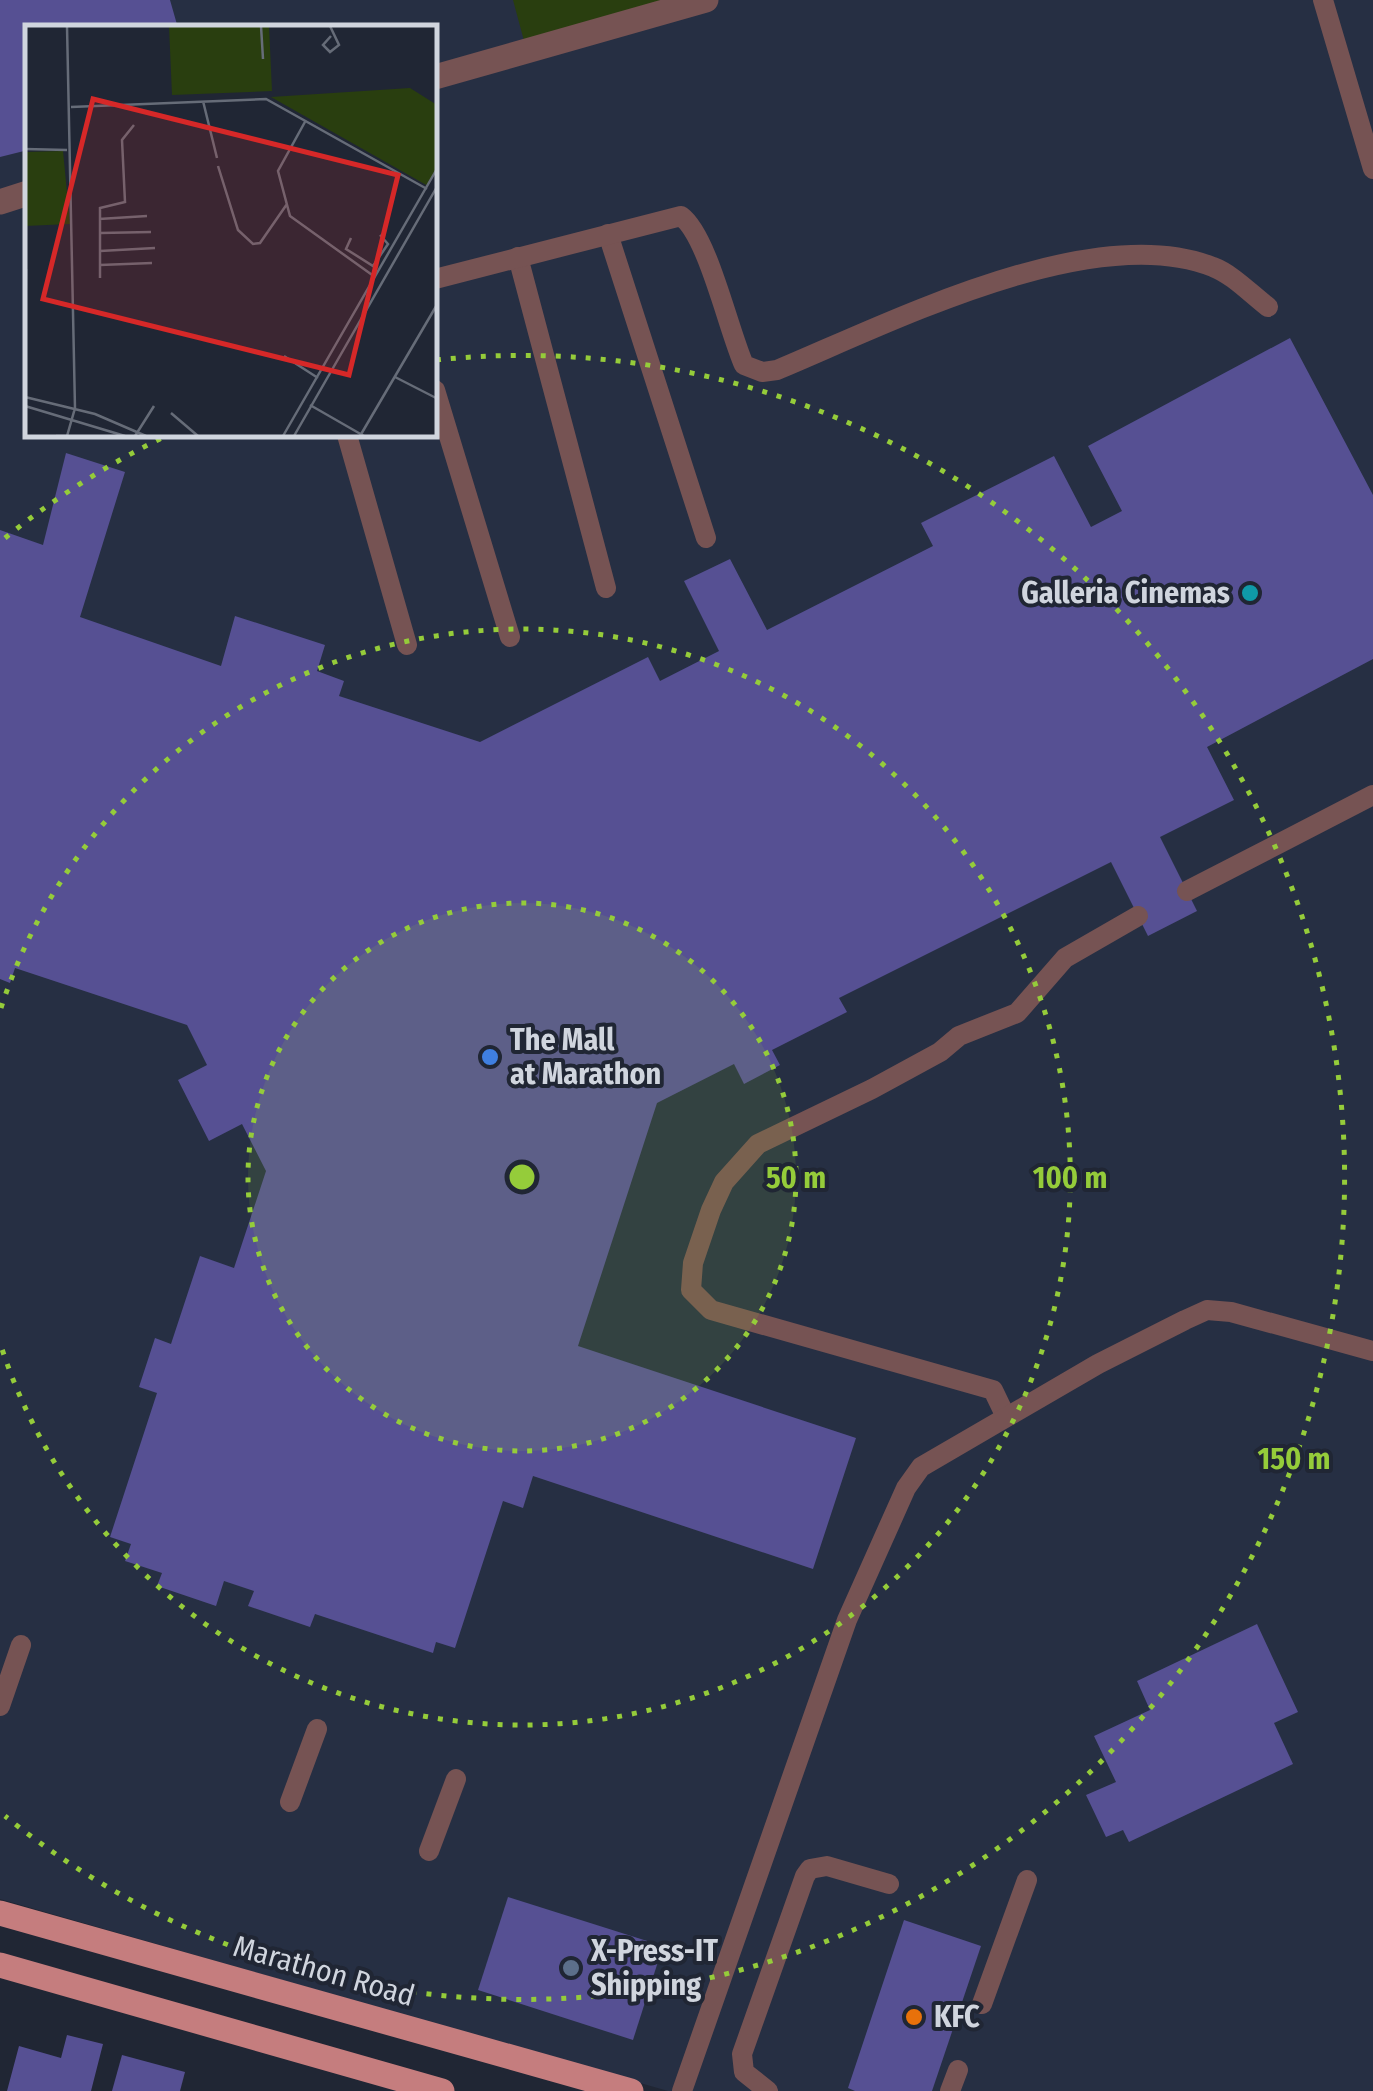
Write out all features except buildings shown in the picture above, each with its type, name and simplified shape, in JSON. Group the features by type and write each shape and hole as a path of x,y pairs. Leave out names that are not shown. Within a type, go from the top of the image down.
{"main road":[{"name":"Marathon Road","path":"0,1914 631,2091"},
{"path":"0,1965 442,2091"}],"street":[{"path":"438,76 706,0"},
{"path":"0,202 25,194"}],"lane":[{"path":"1323,0 1373,169"},
{"path":"438,278 682,216 694,225 744,365 762,372 777,370 993,281 1150,252 1215,267 1268,307"},
{"path":"608,234 706,538"},
{"path":"518,257 606,588"},
{"path":"438,400 510,637"},
{"path":"348,438 407,645"},
{"path":"1187,891 1373,796"},
{"path":"1006,1417 993,1390 710,1310 690,1290 693,1263 724,1182 758,1144 872,1090 940,1052 959,1036 1017,1013 1065,958 1138,916"},
{"path":"682,2091 847,1620 906,1488 933,1458 1207,1310 1230,1312 1373,1351"},
{"path":"0,1706 21,1645"},
{"path":"290,1802 317,1729"},
{"path":"429,1852 456,1779"},
{"path":"768,2091 744,2072 742,2054 805,1876 810,1869 828,1866 889,1884"},
{"path":"982,2004 1028,1880"},
{"path":"950,2091 958,2070"}],"shaded area":[{"path":"0,0 1373,0 1373,2091 668,2091 0,1899"}],"green space":[{"path":"513,0 677,0 527,52"}],"place":[{"name":"Galleria Cinemas","path":"1250,593"},
{"name":"The Mall at Marathon","path":"490,1057"},
{"name":"X-Press-IT Shipping","path":"571,1968"},
{"name":"KFC","path":"914,2017"}]}
